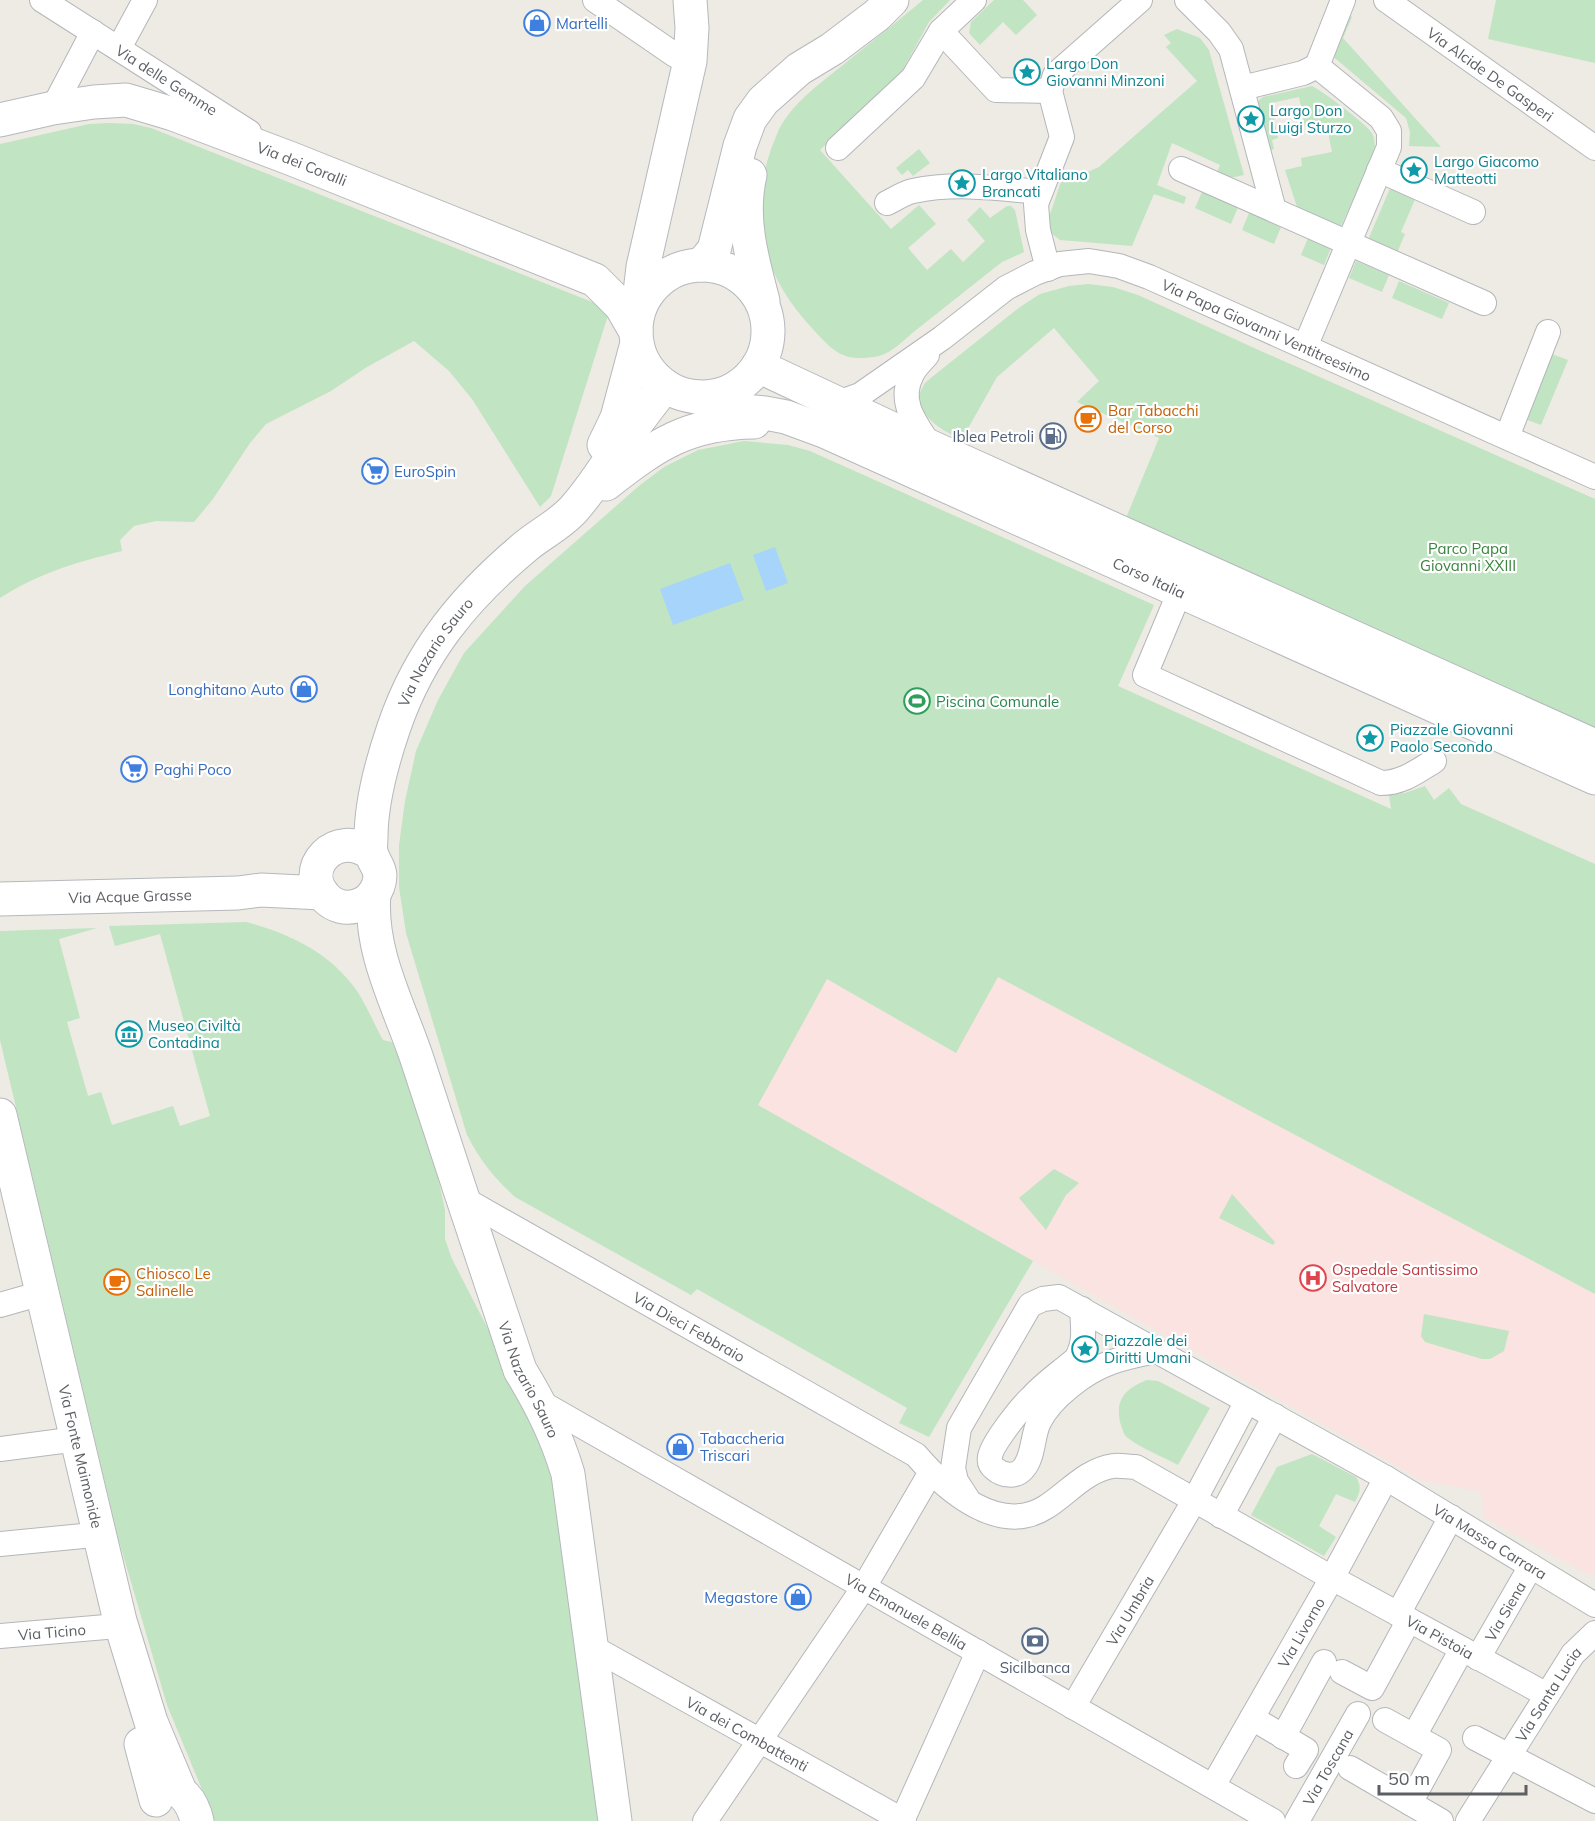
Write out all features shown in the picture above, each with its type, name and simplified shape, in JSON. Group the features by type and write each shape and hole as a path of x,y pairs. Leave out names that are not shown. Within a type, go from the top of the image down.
{"street":[{"name":"Via delle Gemme","path":"42,0 292,159"},
{"path":"118,48 146,0"},
{"path":"595,0 675,55 690,61"},
{"path":"690,0 692,28 690,61 641,280 636,331 642,360 665,386 680,393 697,397 715,396 732,390 747,380 758,366 766,349 768,330 746,224 746,194 759,142 768,123 788,96 832,50"},
{"path":"525,546 603,446 617,418 642,303 651,288 663,277 691,266 714,250 740,146 750,119 763,101 799,69 832,50 877,15 892,0"},
{"path":"838,148 913,78 941,31 974,0"},
{"path":"1048,268 1037,221 1036,204 1062,137 1050,91 1055,75 1140,0"},
{"path":"1186,0 1219,32 1231,49 1274,210"},
{"path":"1242,88 1303,73 1317,66 1343,0"},
{"name":"Via Alcide De Gasperi","path":"1386,0 1595,148"},
{"path":"941,31 996,90 1050,91"},
{"path":"53,108 93,32"},
{"path":"126,100 144,66"},
{"path":"1305,347 1389,147 1389,131 1381,118 1317,66"},
{"name":"Via dei Coralli","path":"0,120 53,108 126,100 173,114 292,159 595,280"},
{"path":"1181,169 1484,303"},
{"path":"1379,170 1473,212"},
{"path":"661,183 666,236 672,251 691,266"},
{"path":"887,203 911,191 951,186 984,186 1040,192"},
{"name":"Via Papa Giovanni Ventitreesimo","path":"942,338 1006,288 1048,268 1060,264 1089,261 1119,266 1149,277 1595,477"},
{"path":"595,280 641,280 691,266 722,268 741,277 756,292 765,311"},
{"path":"595,280 621,306 636,331"},
{"path":"1507,437 1548,332"},
{"path":"525,546 644,455 682,435 724,424 831,417 942,338"},
{"path":"931,447 910,416 906,394 912,373 942,338"},
{"name":"Corso Italia","path":"758,366 831,417 1180,591 1595,778"},
{"path":"572,511 665,386"},
{"name":"Corso Italia","path":"697,397 732,410 765,412 786,417 831,417 931,447 1595,746"},
{"name":"Via Nazario Sauro","path":"379,778 401,708 426,656 467,602 525,546"},
{"path":"1180,591 1144,675 1381,783 1393,783 1408,777 1434,761"},
{"path":"261,890 291,879 330,852 349,833 379,778"},
{"path":"377,951 373,910 380,870 371,854 371,836 379,778"},
{"path":"371,854 355,845 330,852 316,875 332,900 377,951"},
{"path":"261,890 360,905 374,894"},
{"name":"Via Acque Grasse","path":"0,900 214,894 261,890"},
{"name":"Via Nazario Sauro","path":"377,951 408,1033 520,1370 540,1402 557,1439 568,1474 615,1821"},
{"name":"Via Fonte Maimonide","path":"0,1115 23,1298 151,1722 164,1804"},
{"name":"Via Fonte Maimonide","path":"0,1189 23,1298 62,1441 106,1627 148,1767 164,1804"},
{"name":"Via Dieci Febbraio","path":"462,1198 923,1463 971,1504 988,1512 1024,1515 1045,1508 1093,1473 1113,1466 1136,1467 1190,1506"},
{"name":"Via Massa Carrara","path":"959,1428 1030,1305 1043,1299 1059,1297 1386,1478 1595,1605"},
{"path":"1082,1309 1083,1344 1081,1351 1076,1359 1031,1398 1004,1432 989,1455 990,1464 996,1470 1015,1475 1023,1469 1029,1460 1038,1422 1050,1404 1083,1377 1110,1363 1156,1351"},
{"name":"Via Umbria","path":"1073,1707 1190,1506 1247,1401"},
{"name":"Via Emanuele Bellia","path":"540,1402 1273,1821"},
{"path":"1221,1516 1275,1416"},
{"path":"705,1821 864,1587 929,1453 939,1448 959,1428"},
{"path":"959,1428 953,1468 956,1480 971,1504"},
{"path":"0,1449 62,1441"},
{"name":"Via Livorno","path":"1213,1786 1332,1578 1386,1478"},
{"name":"Via Pistoia","path":"1190,1506 1221,1516 1547,1695"},
{"path":"1283,1737 1333,1667 1372,1688 1451,1517"},
{"path":"0,1544 83,1536"},
{"name":"Via Siena","path":"1414,1736 1532,1566"},
{"name":"Via Ticino","path":"0,1636 106,1627"},
{"name":"Via Santa Lucia","path":"1468,1821 1573,1654 1595,1633"},
{"name":"Via dei Combattenti","path":"591,1647 903,1821"},
{"path":"903,1821 978,1652"},
{"name":"Via Toscana","path":"1297,1821 1358,1714"},
{"path":"1252,1718 1306,1750 1296,1766"},
{"path":"1385,1720 1439,1750 1410,1803"},
{"path":"1475,1738 1595,1801"},
{"path":"1350,1768 1441,1821"},
{"path":"164,1804 189,1801 198,1821"}],"shaded area":[{"name":"Ospedale Santissimo Salvatore","path":"998,977 1595,1294 1595,1573 1592,1576 1483,1517 1482,1492 1421,1480 758,1105 827,979 955,1053"}],"green space":[{"path":"923,0 950,0 929,22 901,73 820,150 891,229 919,205 936,224 908,248 927,270 951,249 963,262 985,241 967,220 980,207 990,218 1007,206 1015,210 1024,252 1002,262 889,352 879,356 856,358 833,349 818,335 792,304 779,282 762,236 760,211 762,186 767,161 777,134 790,112 819,84"},
{"path":"994,0 1023,0 1037,15 1016,35 1003,22 980,45 969,33 971,22"},
{"path":"1496,0 1595,0 1595,63 1488,39"},
{"path":"1348,15 1352,17 1343,38 1441,147 1409,146 1410,132 1406,118 1330,54"},
{"path":"1177,29 1200,38 1209,50 1244,175 1225,179 1216,175 1220,165 1172,143 1157,185 1186,197 1184,204 1154,194 1132,246 1060,240 1051,233 1048,220 1063,176 1081,175 1099,167 1197,81 1166,47 1171,43 1164,35"},
{"path":"1312,86 1361,122 1372,133 1374,140 1375,152 1340,228 1298,210 1285,170 1302,166 1301,158 1332,152 1326,123 1305,127 1299,97 1271,103 1278,138 1272,140 1274,149 1266,152 1256,103 1263,97"},
{"path":"89,124 133,124 151,128 610,309 551,496 540,507 472,399 449,371 414,341 367,367 331,391 266,424 194,522 156,521 134,526 120,540 122,551 59,569 0,598 0,144"},
{"path":"919,149 930,163 913,176 908,170 902,175 896,168"},
{"path":"1391,186 1416,197 1401,232 1405,234 1397,253 1368,240"},
{"path":"1202,192 1238,207 1231,224 1195,208"},
{"path":"1249,213 1281,227 1274,244 1242,230"},
{"path":"1308,238 1331,248 1324,265 1301,255"},
{"path":"1356,261 1389,275 1382,292 1349,278"},
{"path":"1399,281 1449,303 1442,319 1392,298"},
{"name":"Parco Papa Giovanni XXIII","path":"1088,284 1113,287 1138,295 1595,499 1595,728 1126,518 1159,438 1077,402 1099,381 1054,328 997,377 962,439 941,428 924,413 917,398 925,383 1020,307 1040,294 1069,286"},
{"path":"1549,353 1568,360 1541,425 1522,418"},
{"path":"744,441 788,445 810,451 1154,605 1118,686 1391,809 1389,795 1405,793 1425,786 1434,800 1449,788 1461,804 1595,864 1595,1294 998,977 956,1053 827,979 758,1105 1033,1261 929,1437 899,1423 907,1408 697,1289 691,1295 515,1197 507,1190 477,1153 467,1135 406,933 399,887 399,845 405,801 416,751 438,700 464,653 525,586 640,485 664,467 698,450"},
{"path":"246,922 278,932 308,946 335,966 357,991 383,1040 392,1042 404,1070 435,1163 445,1210 445,1239 452,1259 538,1426 553,1462 598,1821 215,1821 167,1705 119,1541 0,1040 0,931 97,928 59,939 80,1018 67,1022 88,1096 101,1092 112,1125 173,1106 180,1126 210,1116 160,934 115,946 109,926"},
{"path":"1054,1169 1079,1183 1066,1195 1046,1230 1019,1198"},
{"path":"1232,1194 1275,1242 1273,1245 1219,1218"},
{"path":"1424,1314 1509,1331 1504,1351 1490,1359 1482,1359 1425,1342 1421,1336"},
{"path":"1147,1380 1158,1381 1210,1408 1178,1465 1134,1442 1126,1437 1123,1431 1119,1414 1121,1400 1128,1390"},
{"path":"1312,1454 1356,1477 1360,1487 1355,1502 1336,1494 1319,1526 1336,1537 1324,1556 1251,1515 1277,1467"}],"water":[{"path":"775,547 788,583 766,591 753,555"},
{"path":"730,563 744,600 673,625 660,589"}],"place":[{"name":"Martelli","path":"537,23"},
{"name":"Largo Don Giovanni Minzoni","path":"1027,72"},
{"name":"Largo Don Luigi Sturzo","path":"1251,119"},
{"name":"Largo Giacomo Matteotti","path":"1414,170"},
{"name":"Largo Vitaliano Brancati","path":"962,183"},
{"name":"Bar Tabacchi del Corso","path":"1088,419"},
{"name":"Iblea Petroli","path":"1053,436"},
{"name":"EuroSpin","path":"375,471"},
{"name":"Longhitano Auto","path":"304,689"},
{"name":"Piscina Comunale","path":"917,701"},
{"name":"Piazzale Giovanni Paolo Secondo","path":"1370,738"},
{"name":"Paghi Poco","path":"134,769"},
{"name":"Museo Civiltà Contadina","path":"129,1034"},
{"name":"Ospedale Santissimo Salvatore","path":"1313,1278"},
{"name":"Chiosco Le Salinelle","path":"117,1282"},
{"name":"Piazzale dei Diritti Umani","path":"1085,1349"},
{"name":"Tabaccheria Triscari","path":"680,1447"},
{"name":"Megastore","path":"798,1597"},
{"name":"Sicilbanca","path":"1035,1641"}]}
